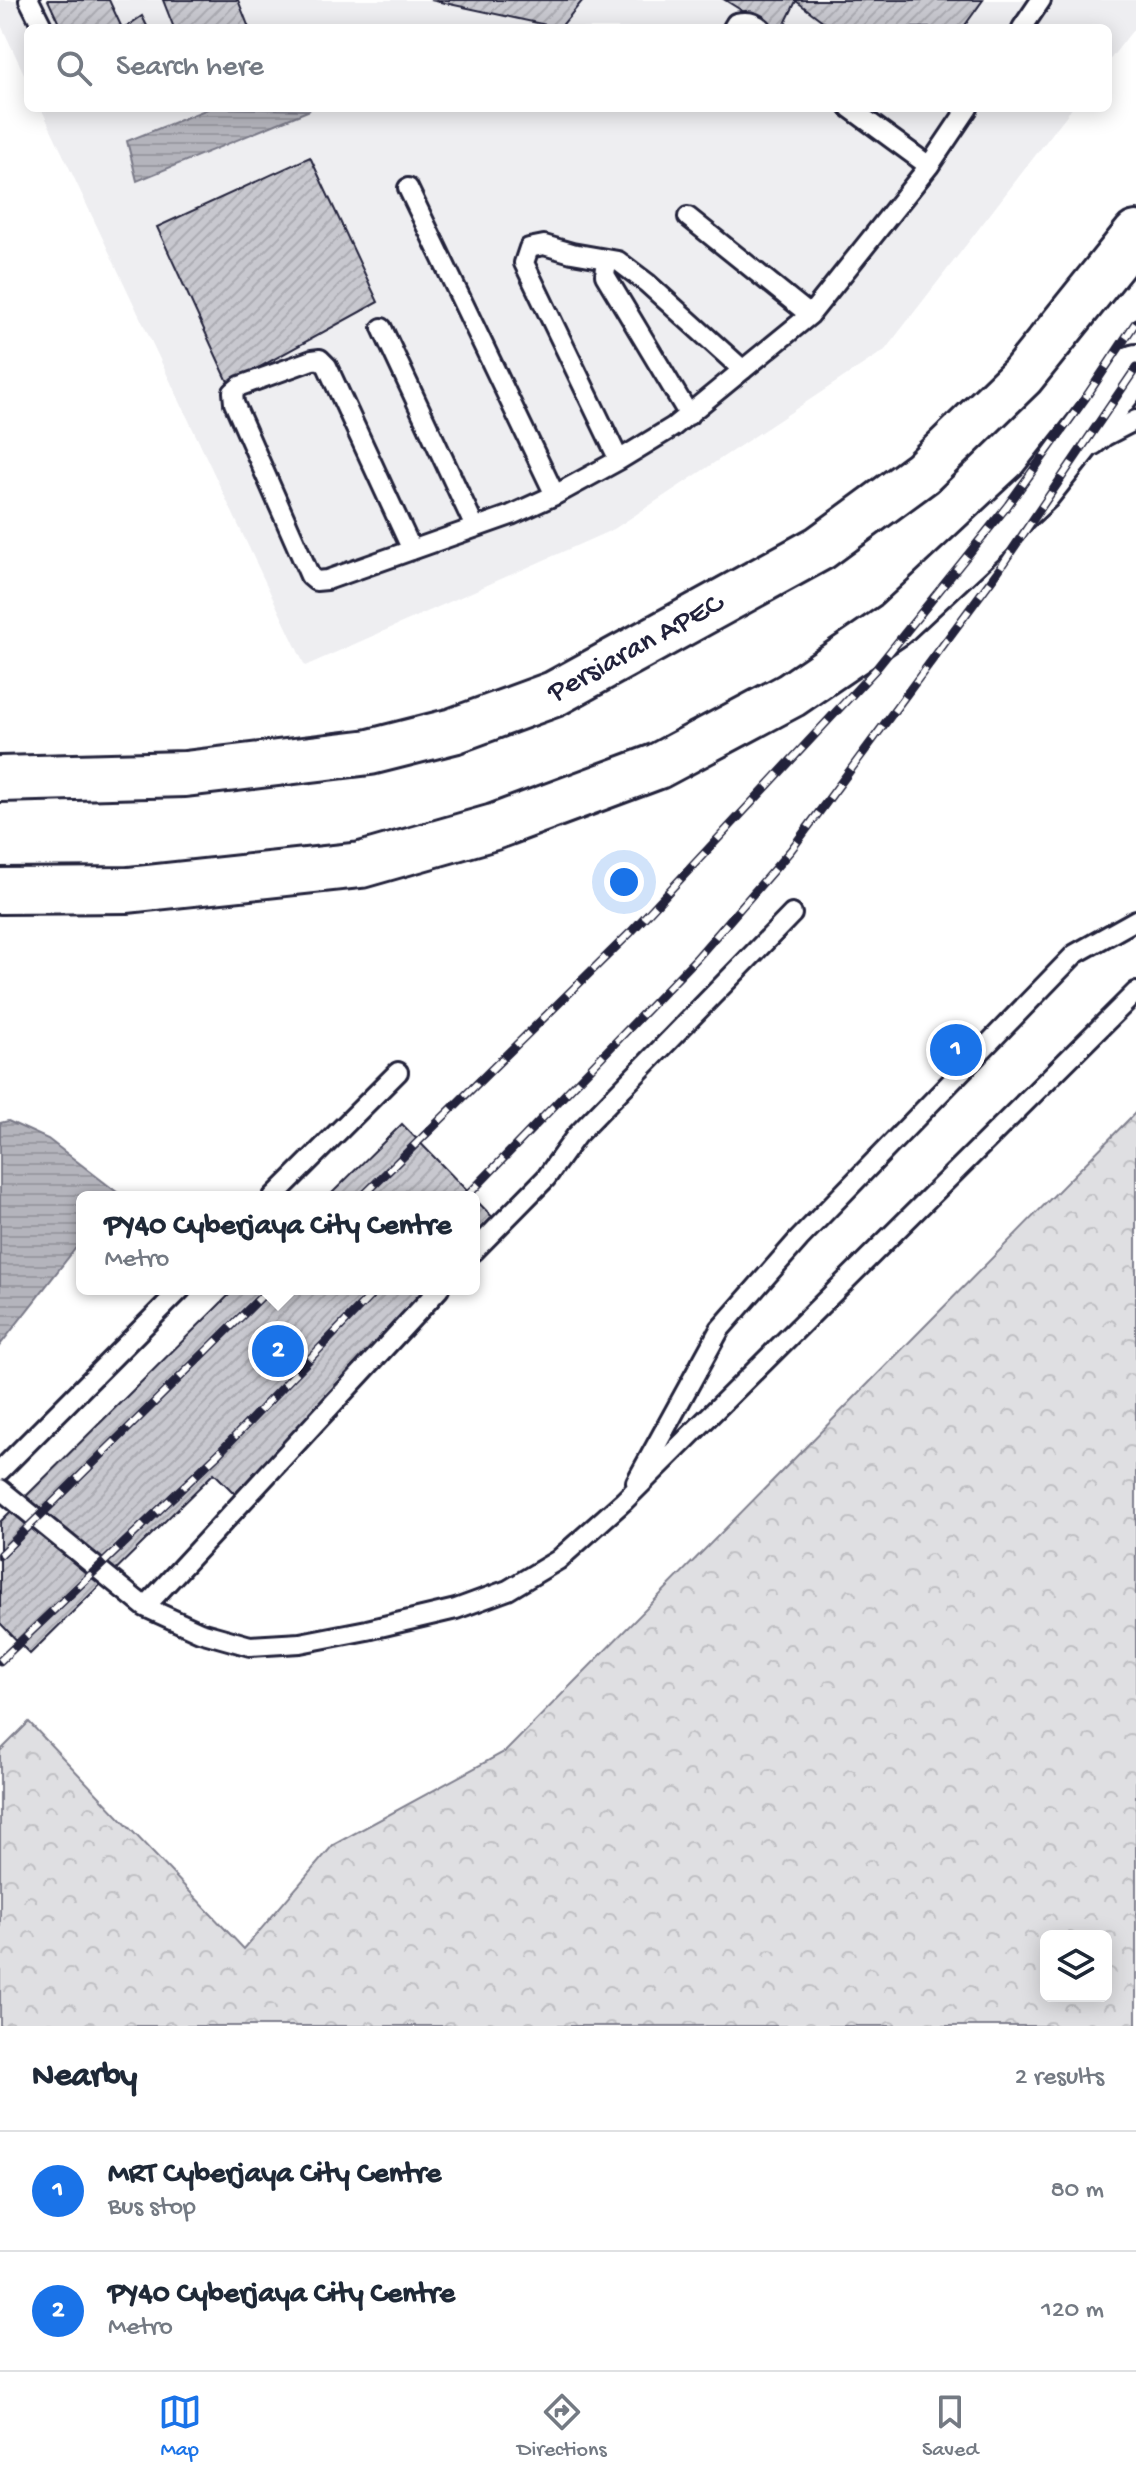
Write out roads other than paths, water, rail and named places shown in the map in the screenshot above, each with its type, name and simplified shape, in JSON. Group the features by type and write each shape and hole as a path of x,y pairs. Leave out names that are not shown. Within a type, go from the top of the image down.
{"main road":[{"name":"Persiaran APEC","path":"0,779 185,774 370,752 453,731 554,694 820,548 922,473 1022,376 1136,234"},
{"path":"0,891 128,890 361,865 494,827 658,766 791,695 895,624 1039,490 1136,367"}],"lane":[{"path":"29,0 41,24"},
{"path":"1025,24 1041,0"},
{"path":"735,24 745,21 757,24"},
{"path":"855,112 929,166"},
{"path":"412,550 327,366 320,359 240,386 233,392 234,403 310,576 316,581 327,580 412,550 475,527 511,515 555,495 673,427 810,315 929,166 965,112"},
{"path":"408,188 555,495"},
{"path":"688,217 810,315"},
{"path":"619,460 524,263 529,248 544,245 618,261 647,283 743,370"},
{"path":"607,260 605,275 689,415"},
{"path":"382,328 475,527"},
{"path":"1039,490 1105,436 1136,420"},
{"path":"480,1245 546,1178 576,1136 792,914"},
{"path":"624,1501 720,1329 799,1239 1075,954 1136,920"},
{"path":"0,1489 145,1607 200,1632 250,1646 300,1643 367,1630 456,1609 508,1590 558,1560 624,1501 1136,992"},
{"path":"279,1191 398,1072"},
{"path":"0,1471 175,1295"},
{"path":"145,1607 433,1295"}],"railway":[{"path":"368,1191 631,932 876,669 1008,505 1136,322"},
{"path":"472,1191 696,959 791,850 998,571 1136,368"},
{"path":"0,1555 263,1295"},
{"path":"0,1661 219,1453 371,1295"}],"place":[{"name":"MRT Cyberjaya City Centre","path":"956,1050"},
{"name":"PY40 Cyberjaya City Centre","path":"278,1351"}]}
